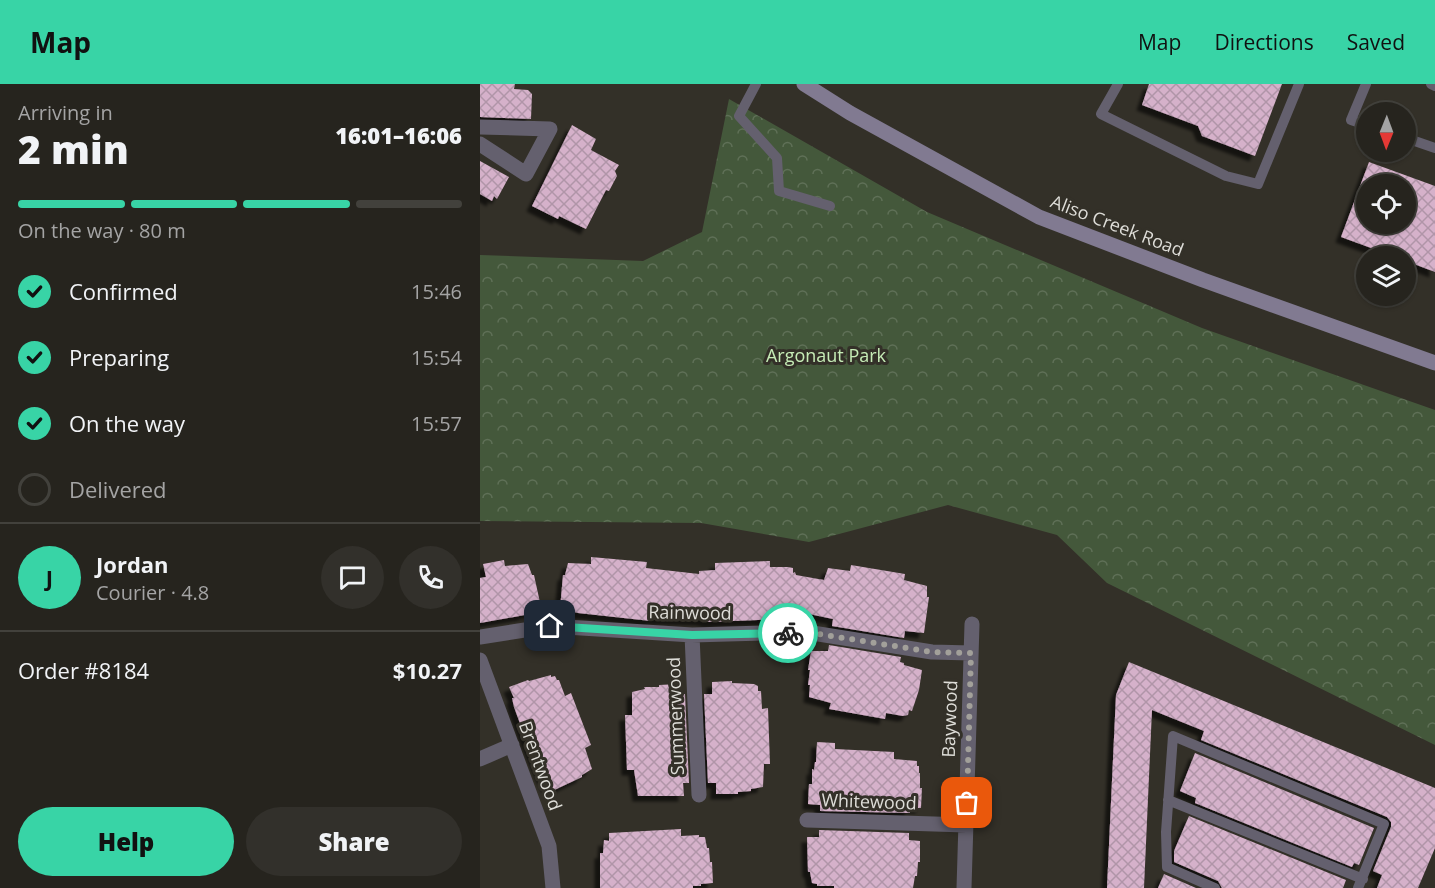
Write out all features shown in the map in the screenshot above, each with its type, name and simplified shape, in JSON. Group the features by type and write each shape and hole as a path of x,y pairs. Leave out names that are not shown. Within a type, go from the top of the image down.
{"main road":[{"name":"Aliso Creek Road","path":"804,84 859,118 1040,217 1203,280 1435,363"}],"street":[{"path":"480,128 549,129 526,174 480,144"},
{"name":"Baywood","path":"964,888 972,624"},
{"name":"Rainwood","path":"480,637 550,626 692,635 806,632 932,652 971,653"},
{"name":"Summerwood","path":"692,635 699,795"},
{"name":"Brentwood","path":"480,660 549,846 553,888"},
{"path":"480,759 512,745"},
{"name":"Whitewood","path":"807,820 966,825"}],"lane":[{"path":"756,84 739,116 777,158 779,191 830,206"},
{"path":"1118,84 1101,114 1226,176 1258,184 1299,84"},
{"path":"1358,102 1366,84"},
{"path":"1431,84 1435,86"},
{"path":"1356,108 1351,120 1356,122"},
{"path":"1416,141 1435,148"},
{"path":"1168,800 1361,884 1384,824 1173,736 1168,800 1167,867 1215,888"}],"green space":[{"name":"Argonaut Park","path":"729,99 927,212 1202,328 1435,410 1435,745 1107,583 1057,535 948,505 809,542 701,523 480,521 480,255 643,261 702,232"}],"building":[{"path":"480,84 515,84 514,89 528,90 532,94 531,119 480,117"},
{"path":"1149,84 1282,84 1255,156 1202,136 1198,126 1142,105"},
{"path":"572,125 596,139 591,150 619,165 615,171 617,176 609,191 606,190 586,229 532,206"},
{"path":"480,161 509,177 497,199 494,196 492,201 480,194"},
{"path":"1369,162 1402,174 1365,174"},
{"path":"1416,179 1435,186 1435,272 1416,265 1416,246 1366,246 1341,237 1356,197 1356,234 1416,234"},
{"path":"591,557 647,562 646,568 699,574 699,571 715,570 715,563 770,561 770,567 793,568 793,573 795,572 796,575 824,580 828,568 850,571 851,565 905,574 904,580 927,586 927,597 929,597 924,633 905,631 904,638 832,626 833,619 809,614 790,615 782,619 709,622 651,619 651,621 560,609 563,575 565,575 568,563 591,564"},
{"path":"504,560 505,566 528,564 534,575 541,607 531,607 532,612 525,615 480,623 480,578 486,577 483,564"},
{"path":"829,645 901,657 900,662 904,665 922,670 919,690 912,711 909,710 908,715 903,716 886,713 885,719 829,709 831,703 809,697 810,670 808,670 811,651 828,651"},
{"path":"1129,662 1435,788 1435,848 1418,888 1377,888 1382,875 1373,871 1391,827 1391,822 1387,817 1201,740 1204,731 1152,710 1144,888 1107,888 1116,695"},
{"path":"551,675 559,680 565,696 571,693 591,745 585,748 592,769 582,777 550,792 525,737 509,687"},
{"path":"732,681 732,683 754,684 758,686 758,691 761,691 762,709 768,708 770,764 764,764 763,787 738,792 738,794 716,794 716,783 708,783 704,694 712,694 712,682"},
{"path":"679,684 679,695 685,694 689,783 683,783 684,796 638,796 634,770 627,770 625,715 632,715 632,692 645,689 644,687"},
{"path":"817,742 835,743 835,749 894,752 894,759 917,761 920,788 922,788 921,808 910,808 910,813 820,811 820,805 808,804 809,784 812,784 812,769 814,770 816,762"},
{"path":"1195,753 1374,828 1359,865 1354,863 1352,867 1195,803 1196,798 1180,791"},
{"path":"1189,816 1346,880 1343,888 1222,888 1218,881 1174,862 1174,851"},
{"path":"681,829 681,836 705,837 710,862 712,862 713,883 693,886 693,888 600,888 600,853 603,853 604,840 609,841 609,833"},
{"path":"819,830 909,833 909,840 920,841 920,862 918,862 913,888 834,888 834,886 817,886 812,883 810,872 808,872 807,837 819,837"},
{"path":"1164,874 1196,888 1158,888"}],"way so far":[{"path":"788,633 806,632 932,652 971,653 967,803"}],"route":[{"path":"550,626 692,635 788,633"}]}
